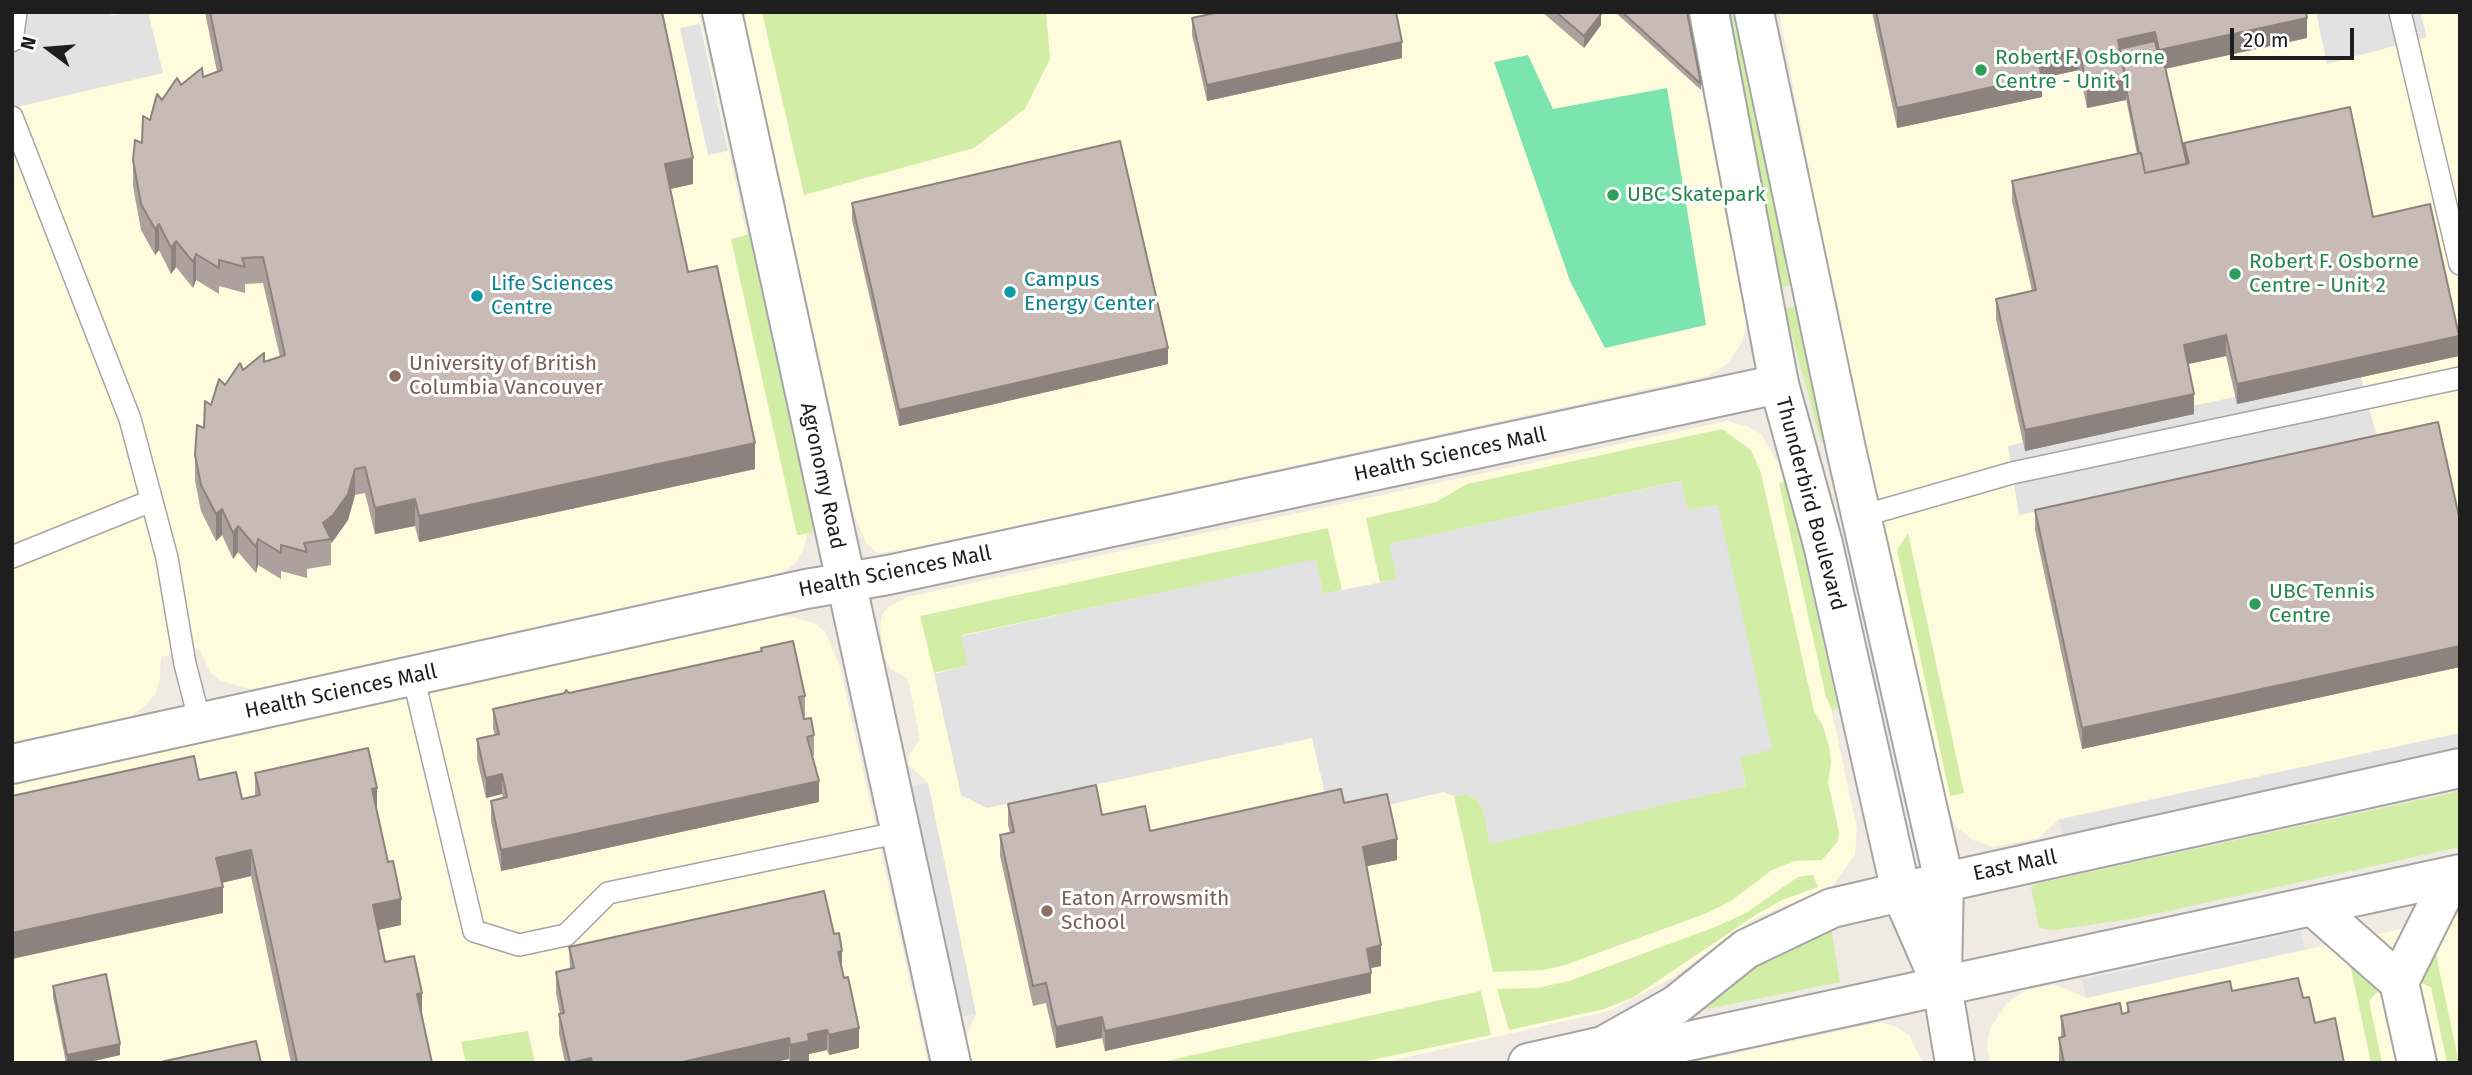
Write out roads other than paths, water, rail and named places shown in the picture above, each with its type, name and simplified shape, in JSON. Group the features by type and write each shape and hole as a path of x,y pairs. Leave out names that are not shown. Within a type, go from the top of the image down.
{"street":[{"name":"Agronomy Road","path":"722,12 951,1063"},
{"name":"Thunderbird Boulevard","path":"1709,12 1708,70 1779,384 1823,544 1901,892 1942,986"},
{"name":"Thunderbird Boulevard","path":"1754,12 1862,516 1944,881 1942,986 1955,1063"},
{"name":"Health Sciences Mall","path":"12,764 806,589 846,583 1779,384"},
{"name":"East Mall","path":"1588,1054 1676,1005 1746,949 1832,908 2460,768"},
{"name":"East Mall","path":"1528,1063 1588,1054 1647,1050 2456,875"},
{"path":"2399,982 2456,875"},
{"path":"2314,907 2399,982 2417,1063"}],"lane":[{"path":"12,41 16,12"},
{"path":"2400,12 2460,264"},
{"path":"12,117 130,419 167,558 184,664 200,722"},
{"path":"1862,516 2011,473 2460,378"},
{"path":"12,556 151,501"},
{"path":"413,676 474,931 508,942 519,945 566,935 608,893 901,832"}],"place":[{"name":"Robert F. Osborne Centre - Unit 1","path":"1981,70"},
{"name":"UBC Skatepark","path":"1613,195"},
{"name":"Robert F. Osborne Centre - Unit 2","path":"2235,274"},
{"name":"Campus Energy Center","path":"1010,292"},
{"name":"Life Sciences Centre","path":"477,296"},
{"name":"University of British Columbia Vancouver","path":"395,376"},
{"name":"UBC Tennis Centre","path":"2255,604"},
{"name":"Eaton Arrowsmith School","path":"1047,911"}]}
